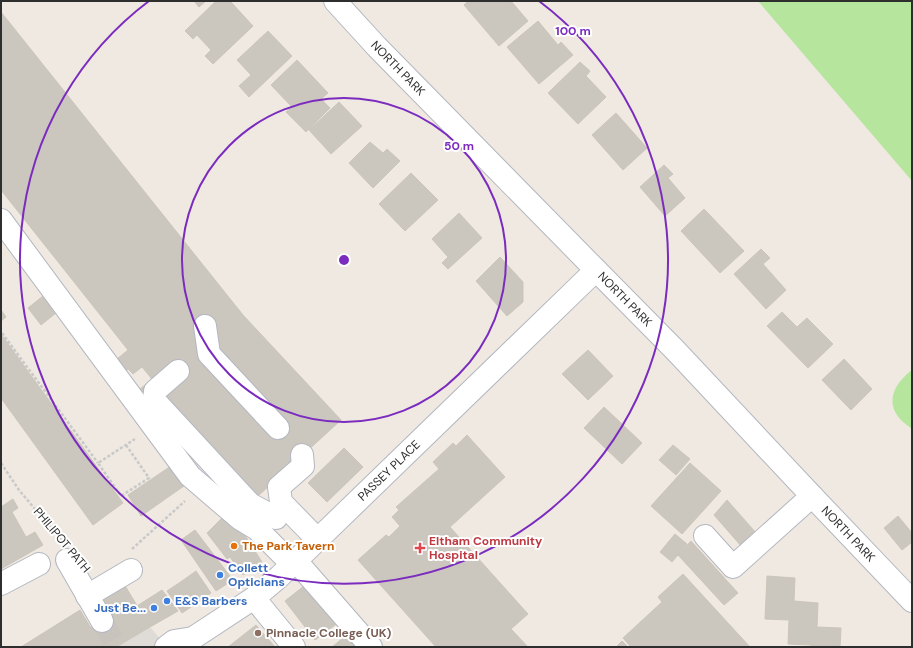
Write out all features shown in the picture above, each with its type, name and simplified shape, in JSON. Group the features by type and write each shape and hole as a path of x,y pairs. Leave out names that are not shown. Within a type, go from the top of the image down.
{"street":[{"name":"NORTH PARK","path":"335,1 383,52 675,350 912,601"},
{"path":"1,220 8,243 154,426 190,476 238,518 303,554"},
{"name":"PASSEY PLACE","path":"167,647 174,642 193,638 254,598 279,577 596,270"},
{"path":"205,326 209,354 278,428"},
{"path":"178,371 155,391 154,400 250,504 276,518"},
{"path":"302,455 303,466 279,487 281,502 303,554"},
{"path":"264,490 271,511 371,647"},
{"path":"705,536 733,567 812,496"},
{"path":"66,552 87,596 102,621"},
{"path":"87,596 130,560"},
{"path":"1,584 39,564"},
{"path":"254,598 294,647"}],"path":[{"path":"2,333 121,496 149,478 126,445"},
{"path":"98,463 154,426"},
{"name":"PHILIPOT PATH","path":"1,463 19,490 66,552"},
{"path":"130,560 188,499 203,491 203,487"}],"green space":[{"path":"758,1 912,1 912,181"},
{"path":"912,370 912,429 900,419 895,412 893,399 897,386"}],"shaded area":[{"path":"150,627 167,647 116,647"}],"building":[{"path":"194,1 206,1 199,7"},
{"path":"216,1 230,1 253,26 213,64 205,56 211,50 197,35 193,39 185,31"},
{"path":"468,1 511,1 528,21 499,46 464,5"},
{"path":"1,12 243,315 341,420 258,496 250,488 237,500 139,390 152,379 142,367 133,374 128,369 126,371 117,359 128,350 1,190"},
{"path":"538,21 558,45 561,42 573,55 539,84 507,47"},
{"path":"268,31 292,56 249,97 239,86 251,75 237,60"},
{"path":"297,60 328,93 321,99 330,108 306,132 286,112 292,107 271,85"},
{"path":"580,62 590,71 586,76 606,97 578,124 548,93"},
{"path":"339,102 362,126 331,154 309,130"},
{"path":"616,113 647,148 623,170 592,135"},
{"path":"370,142 383,153 387,149 400,161 373,188 349,163"},
{"path":"664,165 673,174 668,178 685,198 665,216 640,187"},
{"path":"411,173 438,200 405,231 379,204"},
{"path":"704,209 744,251 720,273 681,231"},
{"path":"459,213 482,238 448,269 442,263 448,257 432,239"},
{"path":"761,249 770,258 763,264 786,290 766,309 734,274"},
{"path":"500,257 523,282 523,302 507,316 476,281"},
{"path":"43,296 56,313 41,325 28,308"},
{"path":"1,310 6,317 1,321"},
{"path":"782,312 797,327 807,318 833,344 808,368 767,326"},
{"path":"1,334 123,503 93,525 1,398"},
{"path":"588,350 613,376 588,400 562,374"},
{"path":"844,359 872,389 851,410 822,380"},
{"path":"604,407 642,443 622,464 584,428"},
{"name":"Eltham Community Hospital","path":"467,435 505,477 450,527 528,614 511,629 528,647 436,647 358,560 386,535 389,537 400,526 392,517 399,510 396,507 439,469 433,462 453,443 456,446"},
{"path":"673,445 690,459 676,475 659,460"},
{"path":"344,448 363,467 327,502 308,483"},
{"path":"690,463 721,491 682,534 651,506"},
{"path":"171,466 184,486 141,516 128,495"},
{"path":"13,499 18,508 12,512 26,537 35,532 43,545 1,569 1,507"},
{"path":"727,500 757,534 742,547 714,515"},
{"name":"The Park Tavern","path":"225,515 244,534 262,562 243,575 230,557 227,559 207,533"},
{"path":"898,516 912,533 912,542 902,550 884,528"},
{"path":"195,530 233,580 216,591 181,540"},
{"path":"675,534 687,544 672,562 660,552"},
{"path":"691,541 738,593 724,605 678,555"},
{"path":"196,571 211,593 197,603 182,581"},
{"path":"683,574 750,647 631,647 623,638 662,602 658,597"},
{"path":"767,576 795,578 794,601 818,603 817,627 841,628 840,647 811,647 811,645 788,644 789,620 765,619"},
{"path":"182,581 197,603 182,613 167,591"},
{"path":"309,582 339,622 315,640 285,601"},
{"path":"124,584 150,627 116,647 21,647 80,610 91,628 112,615 101,597"},
{"path":"162,590 178,611 150,627 137,606"},
{"path":"256,625 275,647 228,647"},
{"path":"349,633 359,647 332,647"},
{"path":"622,641 628,647 616,647"}],"tunnel":[{"path":"102,621 117,647"}],"place":[{"name":"The Park Tavern","path":"234,546"},
{"name":"Eltham Community Hospital","path":"420,548"},
{"name":"Collett Opticians","path":"220,575"},
{"name":"E&S Barbers","path":"167,601"},
{"name":"Just Be...","path":"154,608"},
{"name":"Pinnacle College (UK)","path":"258,633"}]}
